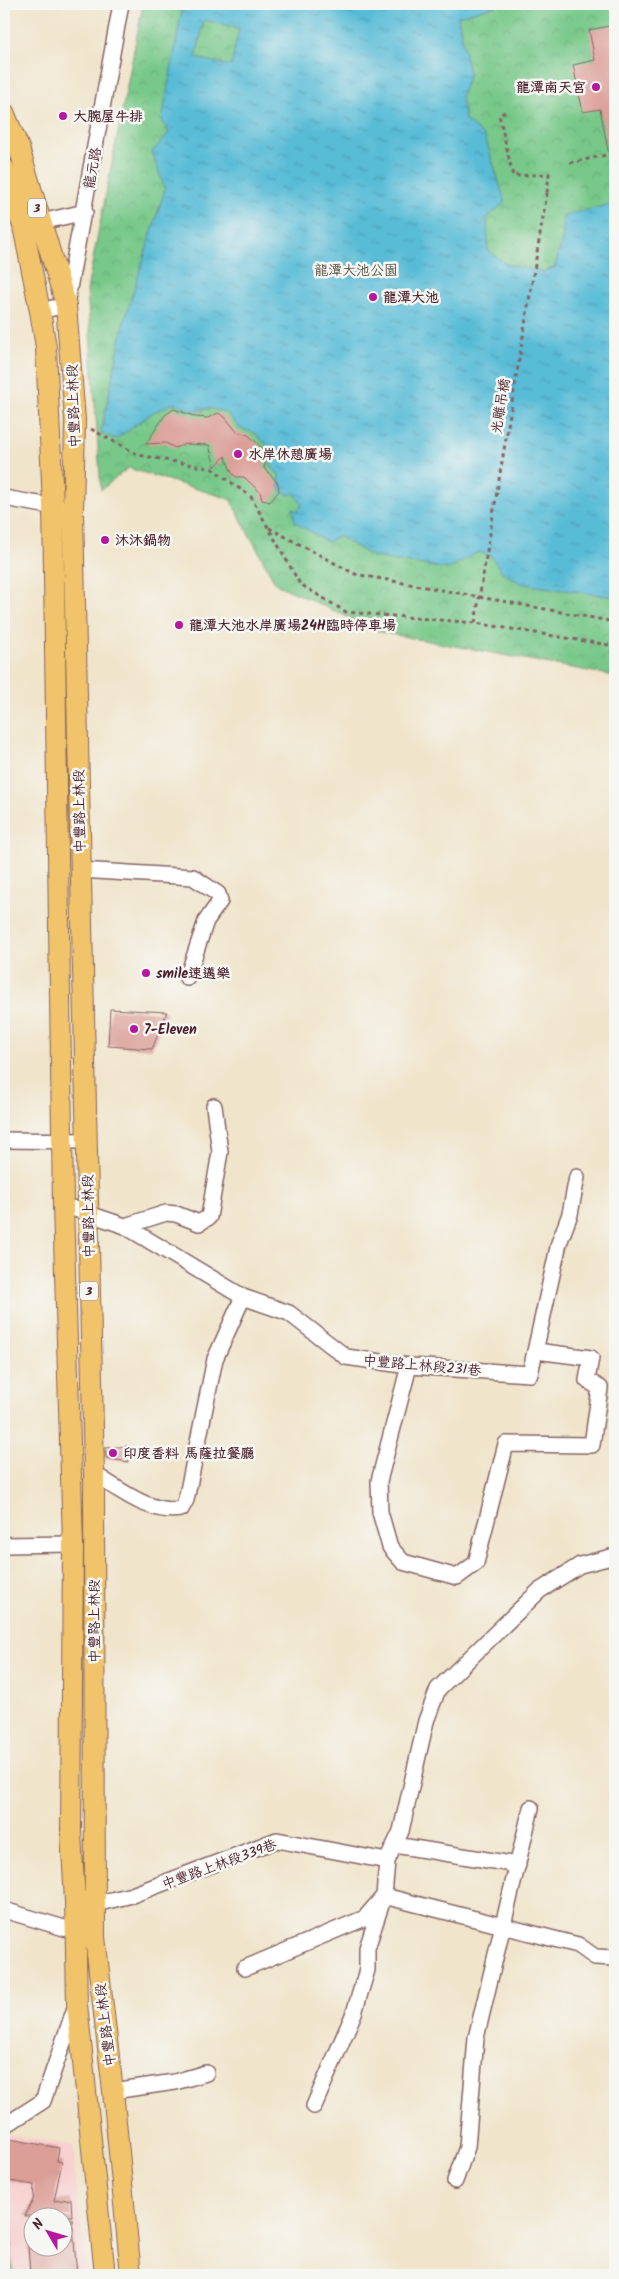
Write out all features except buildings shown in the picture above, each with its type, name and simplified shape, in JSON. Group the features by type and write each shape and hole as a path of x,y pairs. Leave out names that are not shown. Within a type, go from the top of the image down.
{"main road":[{"name":"3","path":"4,112 19,148 66,305"},
{"name":"3","path":"4,168 23,226 40,311"},
{"name":"中豐路上林段","path":"66,305 75,420 74,512 80,870 94,1474 85,1902 86,1934 113,2091 131,2275"},
{"name":"中豐路上林段","path":"40,311 46,347 53,505 63,1205 73,1544 72,1833 85,1902"},
{"name":"中豐路上林段","path":"86,1934 77,2004 105,2275"}],"street":[{"name":"龍元路","path":"66,305 85,212 121,4"},
{"path":"41,222 85,212"},
{"path":"40,311 66,305"},
{"path":"4,498 53,505 74,512"},
{"path":"80,870 193,877 218,894 220,901 206,921 187,978"},
{"path":"126,1226 166,1213 176,1214 199,1223 208,1217 220,1152 214,1106"},
{"path":"4,1140 87,1141"},
{"name":"中豐路上林段231巷","path":"63,1205 126,1226 244,1297 289,1314 346,1358 409,1366 530,1374 559,1243 570,1214 577,1177"},
{"path":"94,1474 141,1502 171,1511 182,1509 186,1500 215,1359 244,1297"},
{"path":"409,1366 379,1480 380,1512 390,1547 403,1562 457,1577 476,1563 506,1444 592,1445 600,1388 588,1380 591,1358 536,1351"},
{"path":"4,1545 73,1544"},
{"path":"314,2106 354,2013 367,1970 367,1948 384,1896 387,1861 401,1831 426,1721 438,1689 539,1591 580,1565 615,1556"},
{"path":"455,2181 467,2147 476,2038 531,1808"},
{"name":"中豐路上林段339巷","path":"85,1902 132,1895 277,1840 387,1861"},
{"path":"395,1845 518,1864"},
{"path":"384,1896 502,1927 578,1944 595,1957 615,1958"},
{"path":"245,1968 365,1918 384,1896"},
{"path":"4,1910 86,1934"},
{"path":"4,2123 9,2123 43,2102 77,2004"},
{"path":"113,2091 175,2082 206,2073"}],"path":[{"name":"光雕吊橋","path":"475,623 548,174 513,176 499,115 505,112"},
{"path":"570,163 615,153"},
{"path":"75,420 139,455 213,469 251,497 300,584 346,612 475,623 615,646"},
{"path":"269,528 355,574 615,622"}],"shaded area":[{"path":"4,2134 74,2146 75,2182 87,2275 4,2275"}],"green space":[{"name":"龍潭大池","path":"143,4 615,4 615,676 380,632 276,584 230,499 128,468 101,490 87,290"},
{"path":"4,2229 10,2230 13,2275 4,2275"}],"water":[{"name":"龍潭大池","path":"183,4 502,4 458,16 469,74 461,97 465,120 485,137 505,202 487,218 488,250 506,264 543,272 555,267 563,236 563,216 615,203 615,597 522,584 502,572 491,556 478,552 448,569 373,557 338,536 327,542 295,522 293,508 298,511 302,504 294,493 288,495 279,488 280,476 272,467 269,448 255,433 239,428 227,413 209,408 195,411 174,403 155,411 116,439 101,433 124,322 165,189 152,152 169,133 162,120","holes":["204,20 239,28 231,66 196,58"]}],"place":[{"name":"龍潭南天宮","path":"596,87"},
{"name":"大腕屋牛排","path":"63,116"},
{"name":"龍潭大池","path":"373,297"},
{"name":"水岸休憩廣場","path":"238,454"},
{"name":"沐沐鍋物","path":"105,540"},
{"name":"龍潭大池水岸廣場24H臨時停車場","path":"179,625"},
{"name":"smile速邁樂","path":"146,973"},
{"name":"7-Eleven","path":"134,1029"},
{"name":"印度香料 馬薩拉餐廳","path":"113,1453"}],"park label":[{"name":"龍潭大池公園","path":"356,270"}]}
